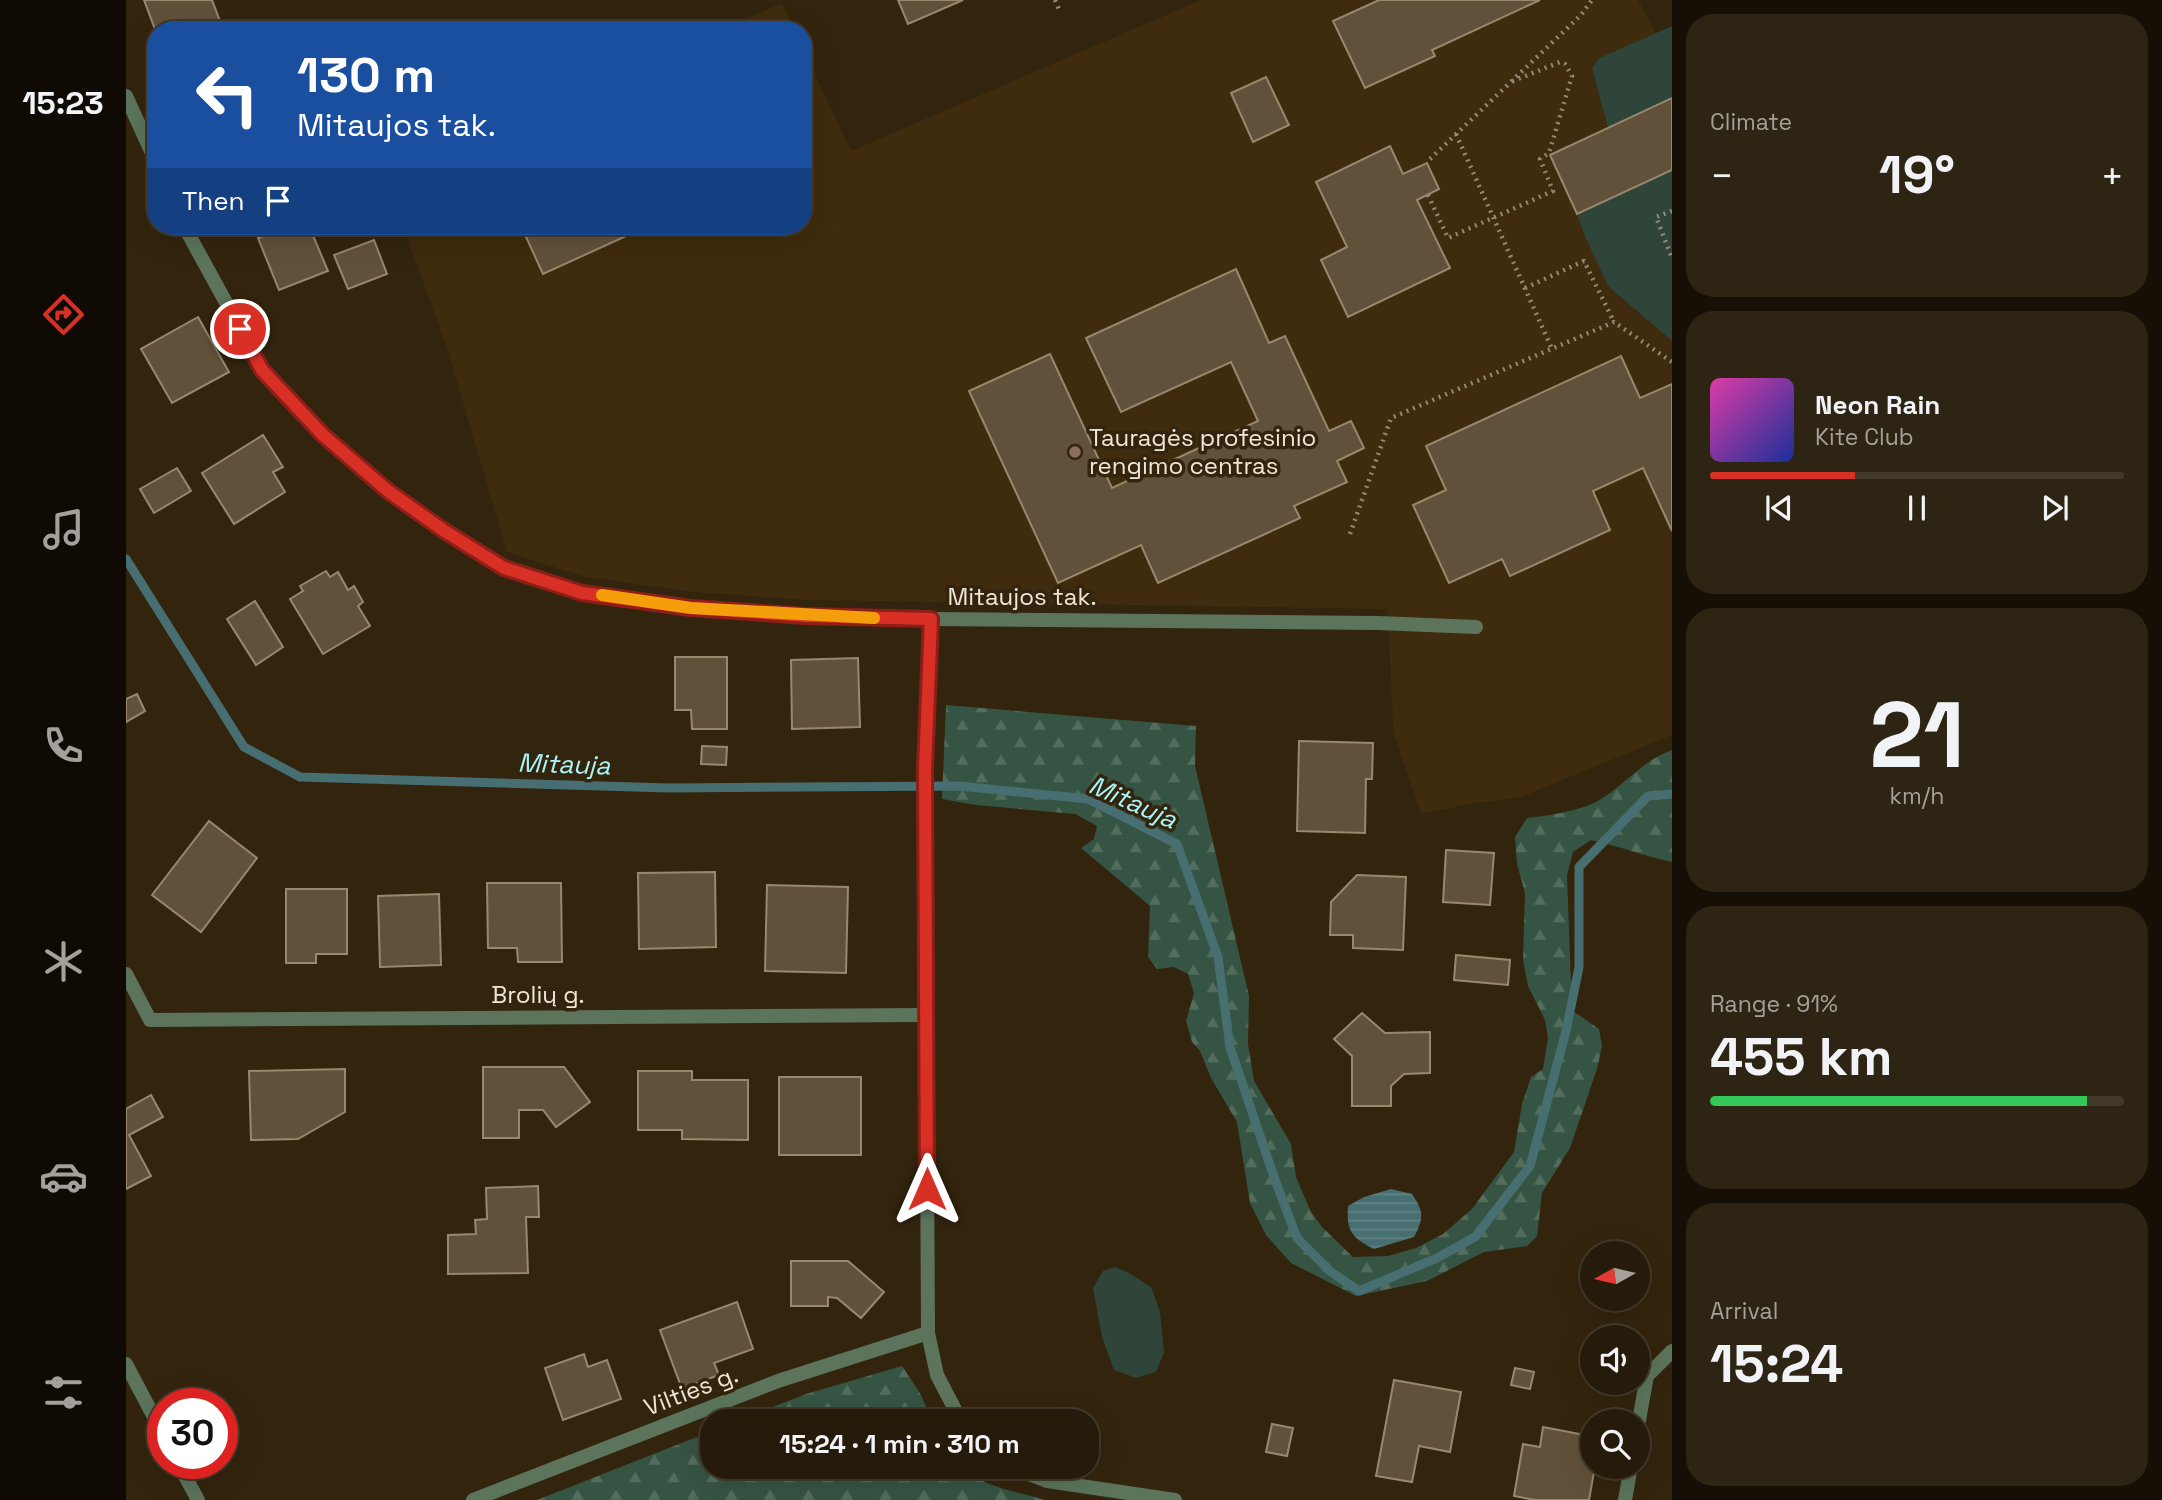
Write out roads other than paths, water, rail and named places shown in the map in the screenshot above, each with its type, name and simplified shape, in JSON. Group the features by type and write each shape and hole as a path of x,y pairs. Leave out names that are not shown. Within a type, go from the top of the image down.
{"street":[{"path":"126,96 147,142"},
{"name":"Mitaujos tak.","path":"189,235 262,370 323,435 388,491 504,568 582,593 691,608 806,616 1378,622 1476,627"},
{"path":"931,619 925,769 928,1333 937,1375 955,1409"},
{"name":"Brolių g.","path":"126,974 150,1020 926,1015"},
{"name":"Vilties g.","path":"473,1500 778,1381 928,1333"},
{"path":"1641,1409 1647,1376 1672,1351"},
{"path":"126,1364 147,1404"},
{"path":"187,1479 198,1500"},
{"path":"1042,1479 1175,1500"},
{"path":"1625,1500 1629,1479"}],"water":[{"path":"1391,1189 1412,1194 1421,1211 1420,1225 1414,1237 1374,1249 1352,1233 1348,1222 1348,1206 1364,1197"}],"waterway":[{"name":"Mitauja","path":"126,559 244,747 300,777 669,788 959,786 1088,799 1177,844 1218,957 1230,1047 1297,1238 1331,1272 1359,1291 1437,1258 1475,1237 1530,1166 1566,1031 1579,967 1579,867 1648,796 1672,794"}],"place":[{"name":"Tauragės profesinio rengimo centras","path":"1075,452"}]}
